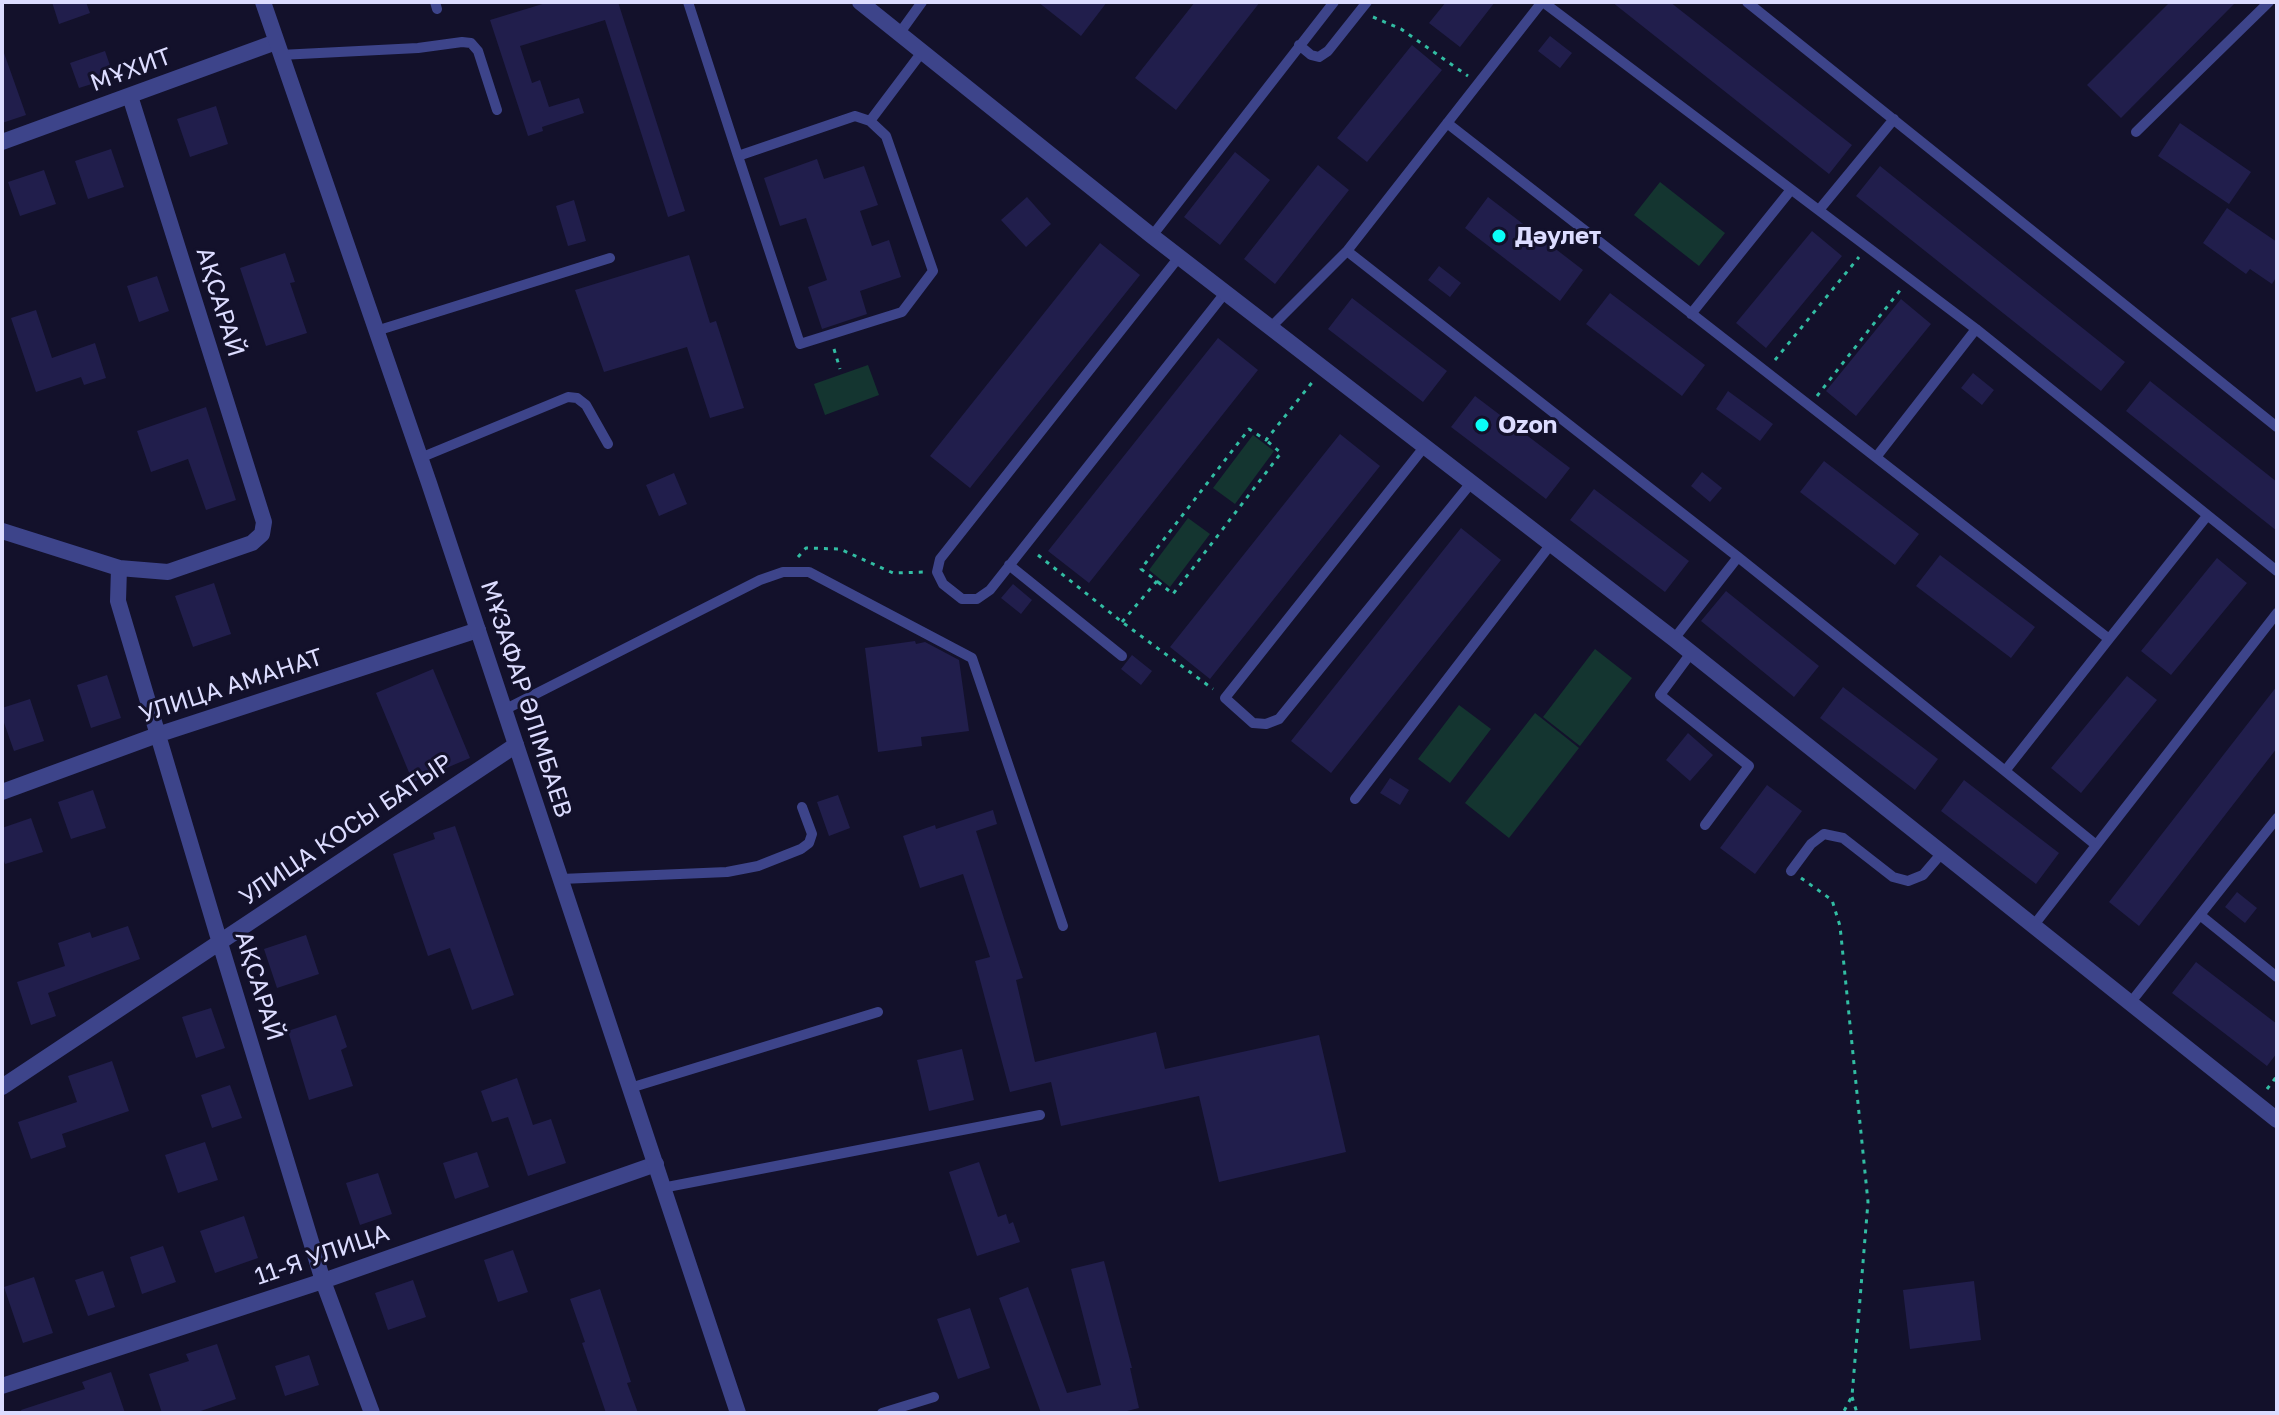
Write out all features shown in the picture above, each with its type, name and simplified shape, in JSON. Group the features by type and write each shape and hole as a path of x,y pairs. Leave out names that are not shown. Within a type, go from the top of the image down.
{"street":[{"name":"МҰЗАФАР ӘЛІМБАЕВ","path":"263,2 478,630 738,1413"},
{"path":"860,2 1152,236 1674,639 2277,1120"},
{"name":"МҰХИТ","path":"2,142 278,48"},
{"name":"АҚСАРАЙ","path":"130,96 264,522 262,534 252,543 168,572 119,568 118,601 323,1281 372,1413"},
{"path":"2,531 119,568"},
{"name":"УЛИЦА АМАНАТ","path":"2,792 160,734 478,630"},
{"name":"УЛИЦА КОСЫ БАТЫР","path":"2,1087 516,745"},
{"name":"11-Я УЛИЦА","path":"2,1386 323,1281 656,1164"}],"lane":[{"path":"688,2 738,156 800,344 902,312 933,271 886,136 870,121 855,116 738,156"},
{"path":"899,34 922,2"},
{"path":"1152,236 1334,2"},
{"path":"1271,327 1347,251 1542,2 1976,329 2277,571"},
{"path":"1747,2 2277,427"},
{"path":"2136,132 2269,2"},
{"path":"1299,45 1311,55 1319,57 1328,51 1364,7"},
{"path":"278,48 418,48 471,43 478,51 497,110"},
{"path":"870,121 922,52"},
{"path":"1819,210 1894,119"},
{"path":"1447,123 2109,639"},
{"path":"1691,314 1790,191"},
{"path":"1347,251 1738,557 2096,845"},
{"path":"1179,257 940,559 937,572 943,584 962,599 977,599 990,590 1225,293"},
{"path":"376,331 610,258"},
{"path":"1877,456 1976,329"},
{"path":"420,458 568,397 577,398 586,405 608,444"},
{"path":"1425,446 1225,698 1253,723 1266,724 1279,719 1471,483"},
{"path":"2005,771 2207,516"},
{"path":"1355,799 1551,544"},
{"path":"1674,639 1738,557"},
{"path":"1009,565 1122,656"},
{"path":"504,710 760,580 783,572 809,572 972,658 1063,926"},
{"path":"2034,925 2277,613"},
{"path":"1691,653 1660,695 1749,766 1705,825"},
{"path":"561,879 727,872 758,866 809,843 812,834 802,807"},
{"path":"2131,1002 2277,818"},
{"path":"1791,871 1811,844 1824,834 1843,838 1893,877 1908,881 1923,875 1941,854"},
{"path":"2200,915 2277,977"},
{"path":"630,1088 878,1012"},
{"path":"662,1188 1040,1115"},
{"path":"882,1413 934,1397"}],"path":[{"path":"1364,7 1478,83"},
{"path":"1766,372 1867,247"},
{"path":"1810,406 1909,279"},
{"path":"829,335 840,369"},
{"path":"1266,440 1324,368"},
{"path":"1249,429 1266,440 1281,453 1173,594 1141,569 1249,429"},
{"path":"1026,545 1122,622 1225,698"},
{"path":"783,572 806,548 840,549 893,573 937,572"},
{"path":"1122,622 1157,581"},
{"path":"1791,871 1832,900 1840,926 1868,1202 1852,1396 1857,1413"},
{"path":"1843,1413 1852,1396"}],"green space":[{"path":"1660,182 1725,233 1699,266 1634,215"},
{"path":"868,365 879,395 825,415 814,384"},
{"path":"1253,435 1274,451 1235,504 1213,488"},
{"path":"1188,518 1210,534 1170,587 1149,570"},
{"path":"1595,649 1632,678 1580,746 1543,717"},
{"path":"1459,705 1491,729 1450,783 1418,759"},
{"path":"1535,713 1579,748 1509,838 1465,803"}],"building":[{"path":"52,2 86,2 90,13 59,24"},
{"path":"549,2 618,2 685,211 668,217 605,20 520,46 532,83 540,80 549,107 579,98 584,113 542,127 543,131 528,136 490,20"},
{"path":"1038,2 1107,2 1081,36"},
{"path":"1195,2 1260,2 1176,110 1135,78"},
{"path":"1446,2 1495,2 1460,47 1429,23"},
{"path":"1612,2 1670,2 1852,145 1829,174"},
{"path":"2170,2 2236,2 2121,118 2087,85"},
{"path":"1550,36 1572,53 1560,68 1538,51"},
{"path":"1412,45 1442,70 1367,162 1337,138"},
{"path":"105,51 114,77 79,88 70,63"},
{"path":"2,53 26,115 2,123"},
{"path":"216,106 228,144 190,157 177,119"},
{"path":"2180,123 2251,172 2229,204 2158,156"},
{"path":"111,149 124,187 88,199 75,161"},
{"path":"1235,152 1270,180 1220,245 1184,217"},
{"path":"817,159 824,179 864,166 878,205 860,211 872,246 889,240 901,277 860,291 867,314 822,329 808,287 827,280 806,218 780,226 764,178"},
{"path":"1318,165 1349,190 1275,284 1244,259"},
{"path":"1880,166 2125,362 2101,391 1856,196"},
{"path":"44,170 56,204 20,216 8,182"},
{"path":"1027,197 1051,224 1026,247 1001,220"},
{"path":"1488,197 1583,270 1560,301 1465,228"},
{"path":"574,200 586,241 568,246 556,206"},
{"path":"2227,208 2277,242 2277,276 2272,284 2250,269 2246,274 2203,243"},
{"path":"1812,231 1842,256 1766,348 1736,323"},
{"path":"1100,243 1140,275 970,488 930,456"},
{"path":"285,253 295,282 290,283 307,333 266,346 240,268"},
{"path":"689,255 710,323 716,321 744,408 710,418 687,347 604,372 575,290"},
{"path":"1439,266 1461,283 1450,297 1428,280"},
{"path":"157,276 169,311 139,322 127,286"},
{"path":"1610,293 1705,365 1682,396 1586,324"},
{"path":"1352,298 1447,371 1423,402 1328,329"},
{"path":"1901,299 1931,324 1856,416 1826,391"},
{"path":"36,310 52,358 95,343 106,378 84,385 81,377 36,392 11,318"},
{"path":"1218,338 1258,370 1089,583 1048,551"},
{"path":"1973,373 1994,390 1982,405 1961,388"},
{"path":"2150,381 2277,482 2277,531 2126,411"},
{"path":"1728,391 1773,424 1760,441 1716,409"},
{"path":"1475,396 1570,468 1546,499 1451,427"},
{"path":"206,407 236,500 206,510 188,459 151,472 137,431"},
{"path":"1340,434 1380,466 1210,679 1170,647"},
{"path":"1824,461 1919,534 1895,565 1800,492"},
{"path":"1702,472 1722,488 1710,502 1691,486"},
{"path":"674,473 687,504 659,516 646,485"},
{"path":"1594,489 1689,561 1665,592 1570,520"},
{"path":"1461,528 1501,560 1331,773 1291,741"},
{"path":"1940,555 2035,627 2011,658 1916,586"},
{"path":"2217,558 2247,583 2171,675 2141,651"},
{"path":"214,583 231,634 193,647 175,596"},
{"path":"1013,584 1032,600 1021,614 1001,598"},
{"path":"1726,591 1819,666 1794,697 1701,621"},
{"path":"915,641 916,644 925,642 959,660 969,731 921,737 922,746 878,752 865,648"},
{"path":"1132,655 1152,671 1141,685 1121,669"},
{"path":"433,669 470,758 413,782 376,693"},
{"path":"107,675 121,718 91,728 77,685"},
{"path":"2127,676 2157,700 2081,793 2051,768"},
{"path":"2277,686 2277,748 2139,926 2109,902"},
{"path":"1843,687 1938,759 1915,790 1820,718"},
{"path":"30,699 44,741 14,751 2,717 2,708"},
{"path":"1688,733 1713,755 1690,781 1666,760"},
{"path":"1390,778 1409,790 1400,805 1380,793"},
{"path":"1964,780 2059,853 2036,884 1941,811"},
{"path":"1767,785 1802,811 1755,874 1720,848"},
{"path":"93,790 106,828 71,839 58,802"},
{"path":"838,795 850,828 829,836 817,802"},
{"path":"993,810 997,824 976,831 1023,978 1016,980 1035,1062 1156,1032 1165,1069 1319,1035 1346,1152 1219,1182 1199,1096 1061,1126 1051,1082 1010,1092 975,961 990,957 963,874 920,888 903,836 935,825 936,829"},
{"path":"31,818 43,852 5,864 2,828"},
{"path":"455,826 514,995 472,1010 450,948 428,956 393,854 435,839 433,833"},
{"path":"2237,892 2257,908 2245,923 2225,907"},
{"path":"128,926 140,959 48,993 56,1016 31,1025 17,982 65,966 58,943 90,932 92,938"},
{"path":"306,935 319,974 277,988 264,949"},
{"path":"2196,962 2277,1024 2277,1053 2267,1066 2172,993"},
{"path":"211,1008 225,1048 196,1058 182,1017"},
{"path":"336,1015 347,1047 341,1050 353,1086 309,1100 288,1031"},
{"path":"962,1049 974,1100 929,1111 917,1060"},
{"path":"112,1061 129,1111 62,1134 66,1147 31,1159 18,1122 77,1102 68,1076"},
{"path":"517,1078 533,1125 551,1119 566,1163 528,1176 508,1117 492,1122 481,1091"},
{"path":"230,1085 242,1118 212,1128 201,1095"},
{"path":"205,1142 218,1180 178,1193 165,1155"},
{"path":"477,1152 489,1187 455,1199 443,1163"},
{"path":"979,1162 998,1217 1006,1214 1009,1224 1013,1222 1020,1242 977,1256 949,1172"},
{"path":"378,1173 392,1214 360,1225 346,1183"},
{"path":"244,1216 258,1258 215,1273 200,1231"},
{"path":"163,1246 176,1282 142,1294 130,1257"},
{"path":"513,1250 528,1292 498,1302 484,1260"},
{"path":"1104,1261 1132,1368 1139,1408 1119,1413 1041,1413 999,1298 1028,1287 1067,1393 1101,1385 1071,1269"},
{"path":"103,1271 115,1307 88,1316 75,1280"},
{"path":"34,1277 53,1333 23,1343 4,1287"},
{"path":"413,1280 426,1317 388,1330 375,1293"},
{"path":"1974,1281 1981,1340 1910,1349 1903,1290"},
{"path":"600,1289 638,1413 606,1413 582,1343 585,1342 570,1299"},
{"path":"970,1308 990,1368 958,1379 937,1319"},
{"path":"217,1344 236,1399 195,1413 162,1413 149,1374 189,1361 186,1354"},
{"path":"309,1355 319,1385 285,1396 275,1366"},
{"path":"111,1372 125,1413 22,1413 21,1410 85,1389 82,1382"}],"place":[{"name":"Дәулет","path":"1499,236"},
{"name":"Ozon","path":"1482,425"}]}
